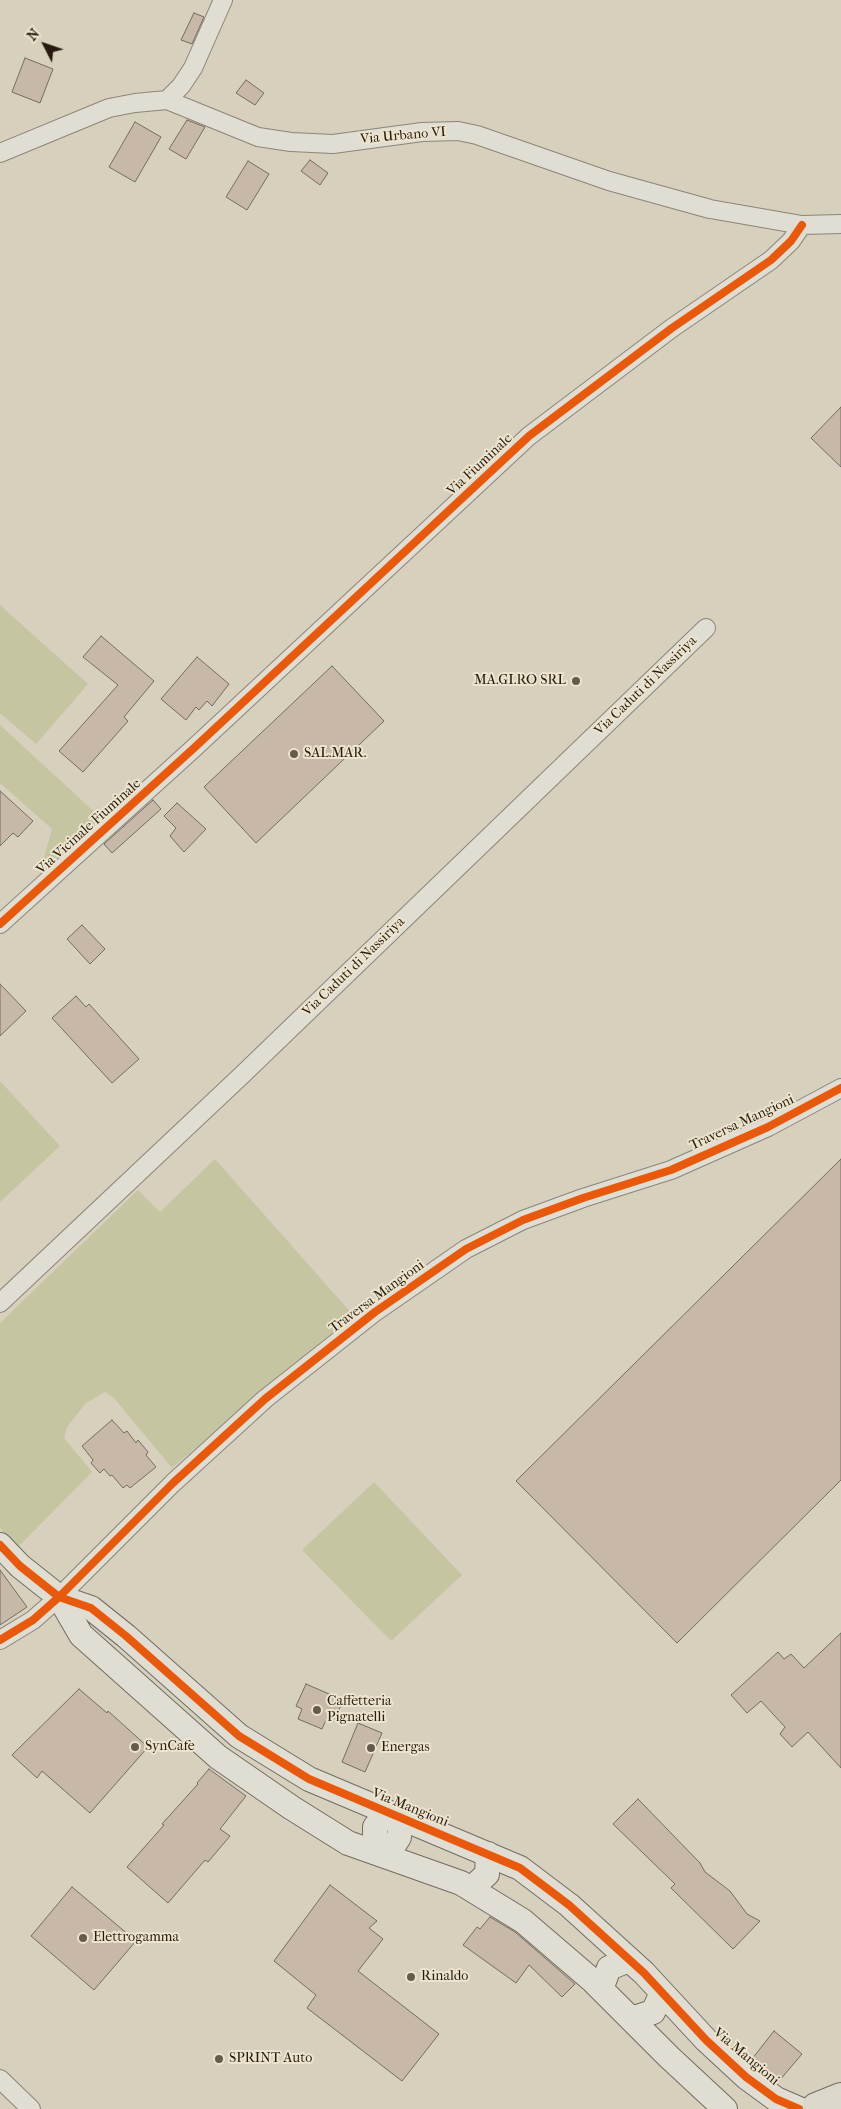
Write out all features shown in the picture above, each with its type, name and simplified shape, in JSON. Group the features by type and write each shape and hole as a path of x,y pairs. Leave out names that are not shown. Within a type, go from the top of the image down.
{"street":[{"path":"167,100 181,86 193,68 223,0"},
{"name":"Via Urbano VI","path":"0,153 109,108 167,100 248,134 291,142 333,144 422,132 458,132 477,135 609,181 710,209 802,225 841,224"},
{"name":"Via Fiuminale","path":"194,748 529,436 672,328 771,260 791,241 802,225"},
{"name":"Via Caduti di Nassiriya","path":"0,1304 242,1075 706,628"},
{"name":"Via Vicinale Fiuminale","path":"0,924 194,748"},
{"name":"Traversa Mangioni","path":"0,1640 33,1620 59,1597 173,1482 265,1399 375,1312 466,1249 523,1220 583,1198 671,1170 768,1127 841,1088"},
{"name":"Via Mangioni","path":"0,1545 20,1566 59,1597 91,1608 129,1638 238,1736 311,1779 394,1816 520,1868 570,1905 629,1960 706,2040 746,2078 776,2099 819,2106"},
{"name":"Via Mangioni","path":"59,1597 81,1635 218,1757 348,1843 463,1885 523,1921 601,1989 725,2109"},
{"path":"109,1660 124,1654 129,1638"},
{"path":"182,1726 201,1722 202,1703"},
{"path":"311,1779 317,1802 293,1808 288,1785 311,1779"},
{"name":"Via Mangioni","path":"381,1854 399,1837 394,1816"},
{"path":"463,1885 487,1874 480,1850"},
{"path":"601,1989 609,1968 629,1960"},
{"path":"631,2019 653,2012 662,1993"},
{"path":"0,2079 31,2109"}],"green space":[{"path":"0,605 88,684 36,744 0,713"},
{"path":"0,725 102,819 40,872 52,829 0,783"},
{"path":"0,1081 60,1146 0,1202"},
{"path":"215,1159 353,1315 172,1468 114,1398 105,1392 86,1403 67,1427 64,1438 92,1472 18,1547 0,1528 0,1323 138,1190 160,1212"},
{"path":"374,1482 462,1575 391,1641 302,1550"}],"building":[{"path":"194,13 204,17 192,44 181,40"},
{"path":"25,58 53,69 40,103 12,92"},
{"path":"246,80 264,93 255,105 236,93"},
{"path":"187,120 205,127 186,159 169,149"},
{"path":"135,122 161,137 135,182 109,167"},
{"path":"310,160 328,173 320,185 301,171"},
{"path":"248,161 269,174 247,210 226,197"},
{"path":"841,407 841,467 811,438"},
{"path":"101,636 154,681 124,717 128,721 83,772 59,751 118,685 83,657"},
{"path":"197,657 229,684 212,706 207,701 199,710 196,707 186,720 161,699"},
{"name":"SAL.MAR.","path":"332,666 384,721 256,843 204,787"},
{"path":"0,791 33,821 18,837 13,833 0,846"},
{"path":"153,800 161,809 112,853 104,844"},
{"path":"177,803 206,829 184,852 170,836 176,828 164,816"},
{"path":"82,925 105,949 90,964 67,939"},
{"path":"0,984 26,1011 0,1036"},
{"path":"76,996 86,1007 89,1004 139,1059 112,1083 52,1018"},
{"path":"841,1159 841,1480 677,1643 516,1481"},
{"path":"112,1420 124,1433 127,1431 136,1443 138,1440 148,1452 146,1455 156,1467 130,1488 127,1485 123,1488 104,1469 100,1473 91,1463 93,1460 82,1446"},
{"path":"0,1570 27,1607 0,1625"},
{"path":"841,1633 841,1768 808,1732 792,1747 780,1734 785,1727 761,1701 747,1713 731,1695 778,1652 784,1659 791,1654 804,1668"},
{"path":"306,1684 343,1700 334,1722 326,1720 322,1729 298,1719 302,1709 296,1706"},
{"path":"79,1689 107,1713 108,1711 148,1747 90,1813 42,1771 37,1778 12,1755"},
{"path":"358,1723 382,1733 365,1772 342,1762"},
{"path":"209,1769 246,1796 220,1829 230,1836 208,1862 205,1860 168,1903 127,1867"},
{"path":"638,1799 700,1863 705,1872 730,1891 747,1914 760,1921 733,1949 671,1888 675,1884 613,1824"},
{"path":"330,1885 377,1921 369,1928 383,1939 358,1971 439,2034 402,2081 307,2008 316,1995 274,1961"},
{"name":"Elettrogamma","path":"72,1887 136,1941 94,1990 31,1936"},
{"path":"490,1917 515,1932 575,1984 562,1997 529,1965 516,1983 463,1945 477,1927 480,1929"},
{"path":"774,2031 802,2054 779,2081 752,2059"}],"cycle path":[{"path":"0,924 194,748 529,436 672,328 771,260 791,241 802,225"},
{"path":"0,1640 33,1620 59,1597 173,1483 265,1399 375,1312 466,1249 523,1220 583,1198 671,1170 768,1127 841,1088"},
{"path":"0,1545 20,1566 59,1597 91,1608 126,1636 239,1736 309,1779 520,1868 569,1905 644,1973 706,2040 746,2077 776,2099 799,2109"}],"place":[{"name":"MA.GI.RO SRL","path":"576,681"},
{"name":"SAL.MAR.","path":"294,754"},
{"name":"Caffetteria Pignatelli","path":"317,1710"},
{"name":"SynCafe","path":"135,1747"},
{"name":"Energas","path":"371,1748"},
{"name":"Elettrogamma","path":"83,1938"},
{"name":"Rinaldo","path":"411,1977"},
{"name":"SPRINT Auto","path":"219,2059"}]}
